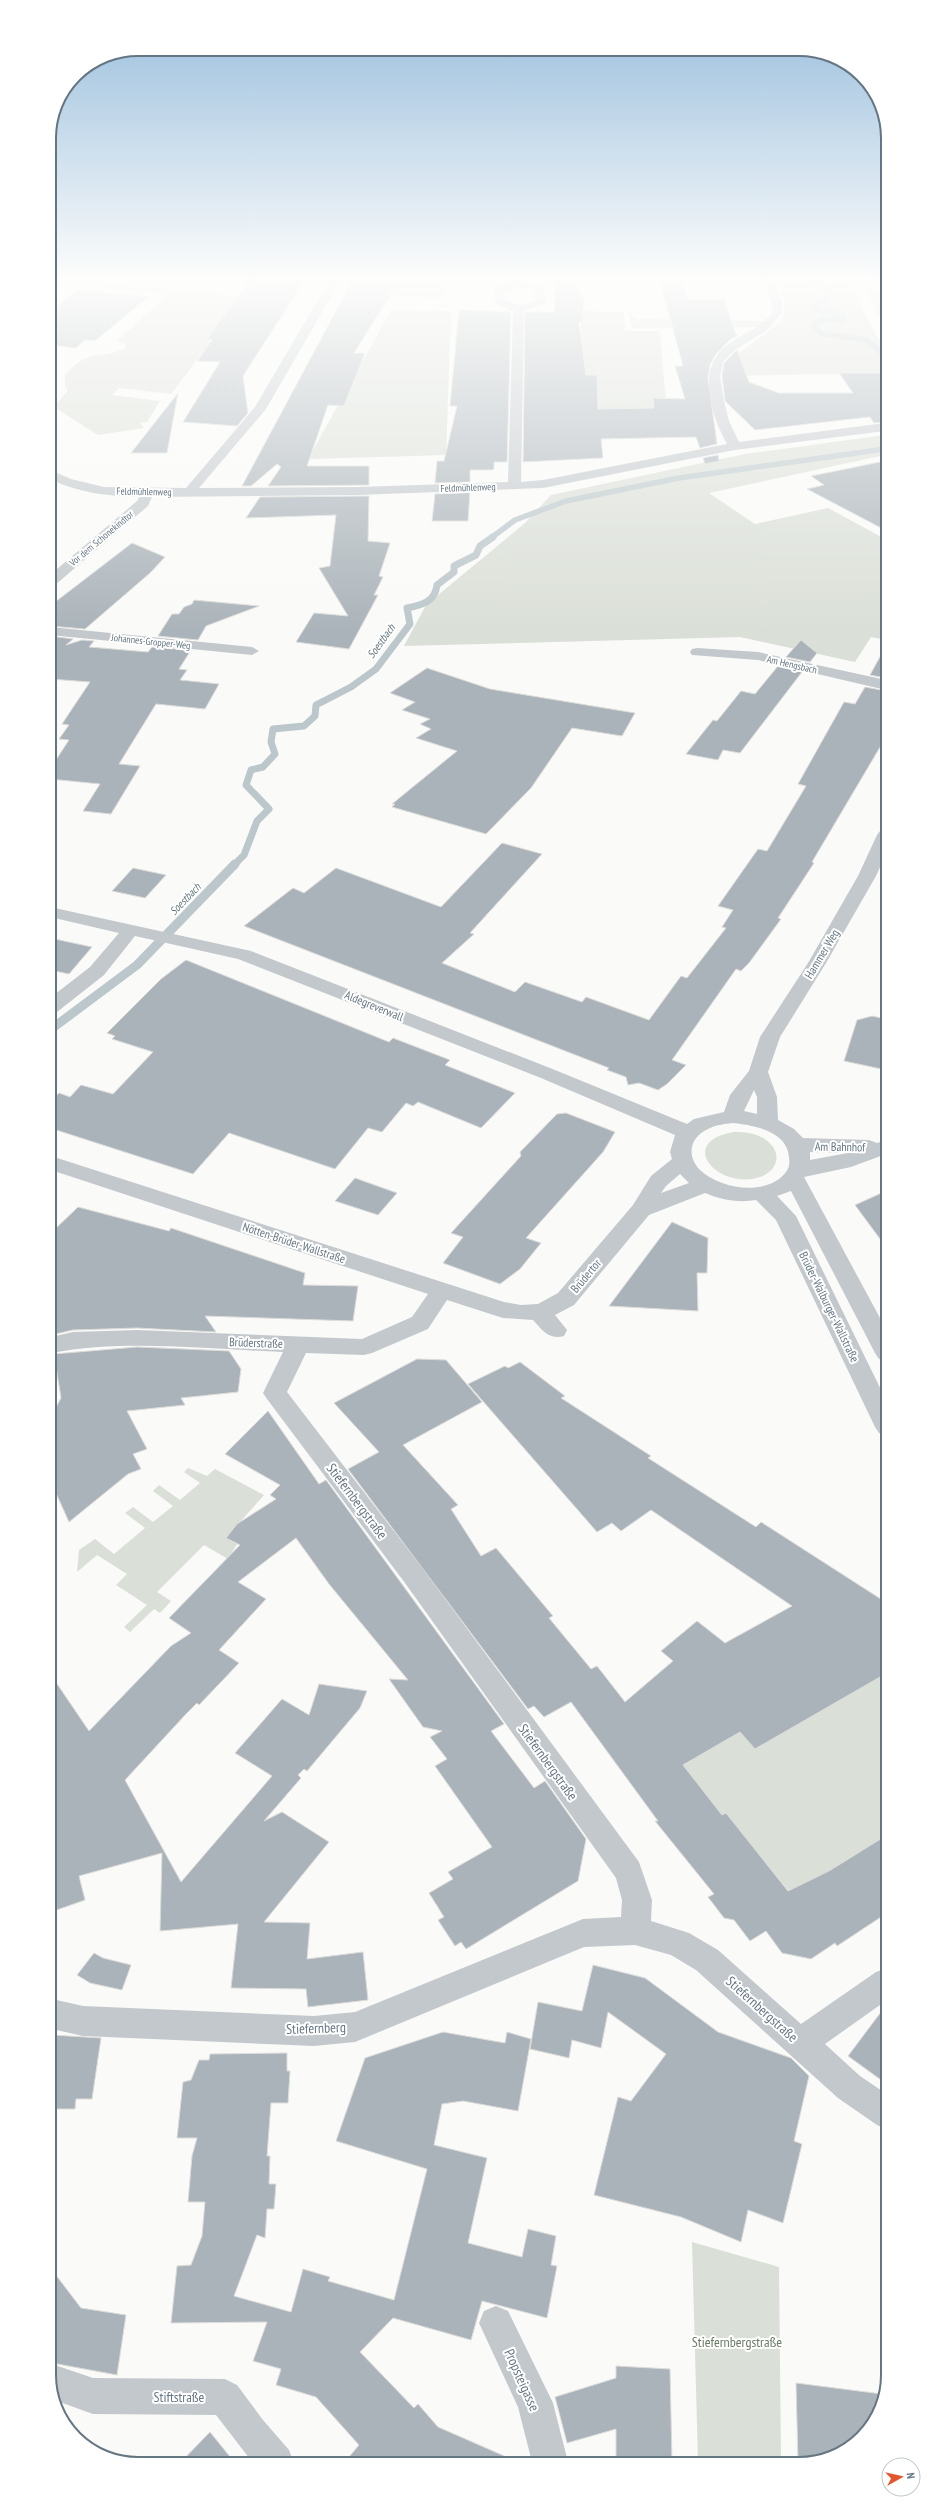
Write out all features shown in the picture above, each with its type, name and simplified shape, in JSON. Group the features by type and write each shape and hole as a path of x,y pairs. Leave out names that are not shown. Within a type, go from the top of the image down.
{"street":[{"path":"190,491 260,409 266,398"},
{"path":"514,486 516,398"},
{"path":"718,398 719,407 729,437 735,446"},
{"name":"Feldmühlenweg","path":"56,478 83,487 115,491 293,492 514,486 543,484 735,446 881,428"},
{"name":"Vor dem Schonekindtor","path":"56,577 143,503 147,491"},
{"name":"Johannes-Gropper-Weg","path":"56,632 252,650"},
{"name":"Am Hengsbach","path":"697,652 758,656 881,684"},
{"name":"Hammer Weg","path":"732,1116 740,1094 758,1072 770,1037 817,963 867,876 881,846"},
{"name":"Aldegreverwall","path":"56,913 181,939 244,955 548,1074 688,1132"},
{"path":"56,1003 97,971 138,931"},
{"path":"758,1072 767,1097 766,1110 769,1124"},
{"path":"796,1173 780,1188 762,1194 728,1194 705,1186 688,1173 681,1163 679,1152 681,1142 688,1132 700,1124 715,1118 732,1116 758,1119 790,1137 796,1145 799,1153 796,1173 881,1341"},
{"name":"Am Bahnhof","path":"796,1145 881,1147"},
{"name":"Am Bahnhof","path":"796,1173 844,1162 881,1148"},
{"name":"Brüdertor","path":"539,1312 551,1308 566,1299 641,1210 658,1181 681,1163"},
{"name":"Nötten-Brüder-Wallstraße","path":"56,1165 441,1292 503,1310 521,1313 539,1312"},
{"name":"Brüdertor","path":"641,1210 671,1196 705,1186"},
{"name":"Brüder-Walburger-Wallstraße","path":"762,1194 785,1216 881,1415"},
{"name":"Brüderstraße","path":"56,1344 73,1340 137,1338 364,1347 420,1323 441,1292"},
{"path":"539,1312 556,1330"},
{"name":"Stiefernbergstraße","path":"298,1345 275,1393 414,1576 629,1872 637,1900 635,1931 678,1943 707,1960 849,2087 881,2109"},
{"name":"Stiefernberg","path":"56,2015 83,2021 282,2030 314,2031 355,2027 483,1976 583,1932 635,1931"},
{"path":"800,2043 881,1987"},
{"name":"Propsteigasse","path":"496,2323 535,2403 549,2457"},
{"name":"Stiftstraße","path":"57,2384 93,2396 225,2397 250,2433 271,2457"}],"green space":[{"path":"61,398 138,398 160,401 147,422 140,423 144,428 98,435 56,408 56,405"},
{"path":"342,398 448,398 446,455 308,459"},
{"path":"580,398 665,398 667,418 580,434"},
{"path":"881,436 881,456 709,493 755,524 828,508 881,537 881,639 871,637 855,662 740,637 404,646 426,605 525,523 551,495 745,454"},
{"path":"734,1132 755,1134 766,1140 771,1145 775,1150 776,1161 771,1170 760,1177 744,1179 730,1177 718,1172 709,1164 705,1154 707,1145 716,1137"},
{"path":"188,1468 207,1476 215,1469 264,1495 226,1538 237,1544 228,1559 204,1545 157,1592 171,1601 160,1613 154,1609 130,1632 124,1627 147,1605 116,1585 127,1574 97,1555 77,1572 79,1550 95,1539 114,1554 145,1528 125,1513 133,1507 153,1522 173,1506 153,1491 159,1485 180,1500 200,1483 184,1472"},
{"path":"881,1668 881,1839 838,1866 796,1900 726,1814 722,1815 682,1766 740,1732 755,1749 846,1696"},
{"name":"Stiefernbergstraße","path":"692,2242 779,2267 781,2457 698,2457"}],"building":[{"path":"174,398 177,398 167,453 131,453"},
{"path":"198,398 246,398 248,413 237,426 183,422"},
{"path":"289,398 347,398 344,406 328,405 307,466 369,466 369,485 268,486 281,467 277,464 251,486 242,486"},
{"path":"451,398 509,398 507,462 494,462 494,469 492,470 470,470 470,482 435,483 437,461 444,461 457,406 450,406"},
{"path":"524,398 598,398 598,409 654,408 653,398 711,398 717,444 700,448 696,437 601,439 603,458 523,462"},
{"path":"725,398 881,398 881,422 874,423 870,417 755,430 725,401"},
{"path":"718,455 719,461 705,464 703,458"},
{"path":"881,462 881,528 807,489 824,485 811,476"},
{"path":"470,492 468,521 432,521 435,494"},
{"path":"369,496 368,541 390,543 379,576 383,577 374,595 378,595 349,649 296,642 314,613 348,616 319,568 330,566 336,515 246,518 260,497"},
{"path":"132,543 165,557 150,573 85,629 56,627 56,601"},
{"path":"194,600 259,606 206,626 198,640 158,636 172,614 179,614 184,607 192,604"},
{"path":"56,637 73,639 66,645 82,640 94,641 89,647 148,652 152,647 191,650 179,669 187,670 180,680 219,684 205,709 156,704 119,764 140,766 111,814 83,811 100,784 56,780 56,760 69,740 59,739 69,725 62,724 90,682 56,679"},
{"path":"801,640 817,653 810,662 786,657"},
{"path":"881,655 881,677 870,675"},
{"path":"778,666 802,672 740,753 723,750 718,760 686,754 713,720 717,721 741,691 755,694"},
{"path":"427,668 490,689 635,713 622,736 572,728 531,788 486,834 392,807 395,804 392,804 457,751 416,738 431,729 420,724 430,719 402,710 415,702 390,693"},
{"path":"865,687 881,690 881,745 812,862 814,863 778,918 781,919 749,963 741,971 736,969 672,1060 686,1065 667,1084 658,1090 639,1083 628,1085 626,1077 607,1070 609,1068 244,926 293,888 304,893 336,868 441,907 502,843 542,854 470,933 474,934 442,963 515,992 525,982 582,1002 586,997 649,1020 681,976 687,978 726,928 722,927 733,910 718,906 758,849 767,851 806,786 798,784 844,702 855,704"},
{"path":"133,868 166,875 145,898 112,891"},
{"path":"56,939 92,947 69,974 56,971"},
{"path":"186,960 389,1042 393,1038 450,1060 445,1065 515,1093 481,1128 418,1102 413,1106 406,1103 382,1132 368,1128 335,1169 229,1133 193,1174 56,1130 56,1096 59,1093 70,1097 81,1085 113,1094 153,1052 112,1039 115,1036 107,1033 161,979"},
{"path":"872,1016 881,1018 881,1069 844,1061 857,1020"},
{"path":"566,1113 615,1132 603,1152 526,1238 541,1243 520,1269 500,1284 443,1263 463,1237 451,1233 521,1156 520,1152 557,1114"},
{"path":"355,1178 397,1193 378,1215 335,1201"},
{"path":"881,1193 881,1240 855,1205"},
{"path":"78,1207 169,1231 171,1228 305,1273 303,1285 358,1286 353,1321 205,1316 216,1332 137,1328 73,1330 56,1334 56,1228"},
{"path":"672,1222 708,1238 707,1273 697,1273 698,1311 609,1306"},
{"path":"137,1347 229,1351 241,1369 238,1392 181,1398 185,1405 127,1411 147,1449 133,1454 141,1469 128,1474 69,1522 56,1493 56,1407 61,1398 56,1367 56,1354"},
{"path":"417,1359 446,1360 482,1402 403,1445 458,1505 451,1509 481,1556 496,1548 553,1616 549,1618 591,1669 597,1666 625,1702 673,1661 661,1651 697,1621 725,1643 792,1606 651,1510 621,1531 612,1523 597,1532 468,1384 505,1366 508,1368 520,1362 565,1396 561,1398 651,1456 648,1458 756,1527 761,1522 881,1599 881,1676 755,1749 740,1732 683,1765 722,1815 726,1813 788,1891 829,1871 881,1839 881,1917 837,1946 835,1943 811,1959 782,1953 766,1931 750,1941 734,1920 724,1918 708,1897 714,1894 655,1821 658,1821 571,1702 544,1717 534,1706 528,1709 348,1469 379,1452 334,1403"},
{"path":"268,1411 319,1484 326,1480 504,1724 491,1731 534,1788 545,1781 586,1839 578,1881 466,1949 461,1942 455,1946 438,1920 444,1917 429,1893 453,1879 448,1872 492,1847 435,1766 447,1759 430,1737 442,1731 423,1727 389,1679 408,1680 329,1584 296,1538 238,1582 266,1599 219,1650 239,1663 199,1705 197,1703 186,1714 125,1780 181,1882 272,1776 235,1753 282,1699 309,1715 319,1684 367,1691 360,1708 307,1771 304,1769 298,1775 301,1778 264,1821 282,1812 329,1842 264,1922 310,1923 307,1959 363,1952 368,2000 308,2007 306,1989 231,1988 238,1924 160,1931 162,1853 79,1876 85,1900 56,1910 56,1682 89,1731 171,1646 191,1633 169,1618 240,1545 226,1538 237,1524 276,1499 270,1495 280,1485 225,1454"},
{"path":"94,1953 103,1958 131,1965 122,1990 90,1983 77,1975"},
{"path":"593,1965 645,1978 718,2032 791,2058 809,2076 794,2141 802,2144 783,2223 748,2210 741,2242 681,2217 594,2195 618,2097 631,2101 666,2054 608,2012 601,2048 572,2040 569,2058 530,2049 538,2002 582,2011"},
{"path":"881,2012 881,2080 848,2056"},
{"path":"443,2032 505,2043 507,2032 531,2039 518,2111 463,2101 442,2104 434,2145 487,2158 468,2243 522,2257 528,2229 556,2236 551,2265 557,2266 547,2318 482,2301 471,2340 393,2318 360,2352 414,2408 418,2404 438,2427 507,2457 349,2457 359,2445 316,2397 276,2385 281,2369 253,2361 267,2322 171,2323 177,2266 191,2265 202,2236 205,2202 188,2202 192,2156 197,2138 177,2138 183,2082 191,2080 199,2060 209,2060 210,2054 287,2053 287,2071 290,2071 288,2103 271,2103 267,2156 270,2156 269,2184 276,2184 274,2209 267,2209 265,2238 257,2235 234,2296 291,2312 303,2269 330,2277 328,2281 394,2300 427,2169 336,2141 365,2058"},
{"path":"56,2035 101,2038 92,2099 76,2099 75,2109 56,2109"},
{"path":"56,2275 81,2308 126,2315 117,2375 56,2364"},
{"path":"616,2366 670,2369 672,2457 616,2457 616,2429 567,2443 555,2397 616,2378"},
{"path":"796,2383 878,2394 877,2401 867,2420 853,2437 825,2453 798,2457"},
{"path":"210,2432 230,2457 186,2457"}],"waterway":[{"name":"Soestbach","path":"491,538 515,520 566,501 679,478 881,450"},
{"name":"Soestbach","path":"235,864 244,855 257,821 269,809 246,785 251,770 263,767 275,754 271,742 273,729 304,726 315,716 316,705 351,687 376,669 410,624 407,608 418,606 431,599 436,591 437,585 454,572 454,566 476,555 480,546 493,537"},
{"name":"Soestbach","path":"56,1026 137,965 235,864"}]}
